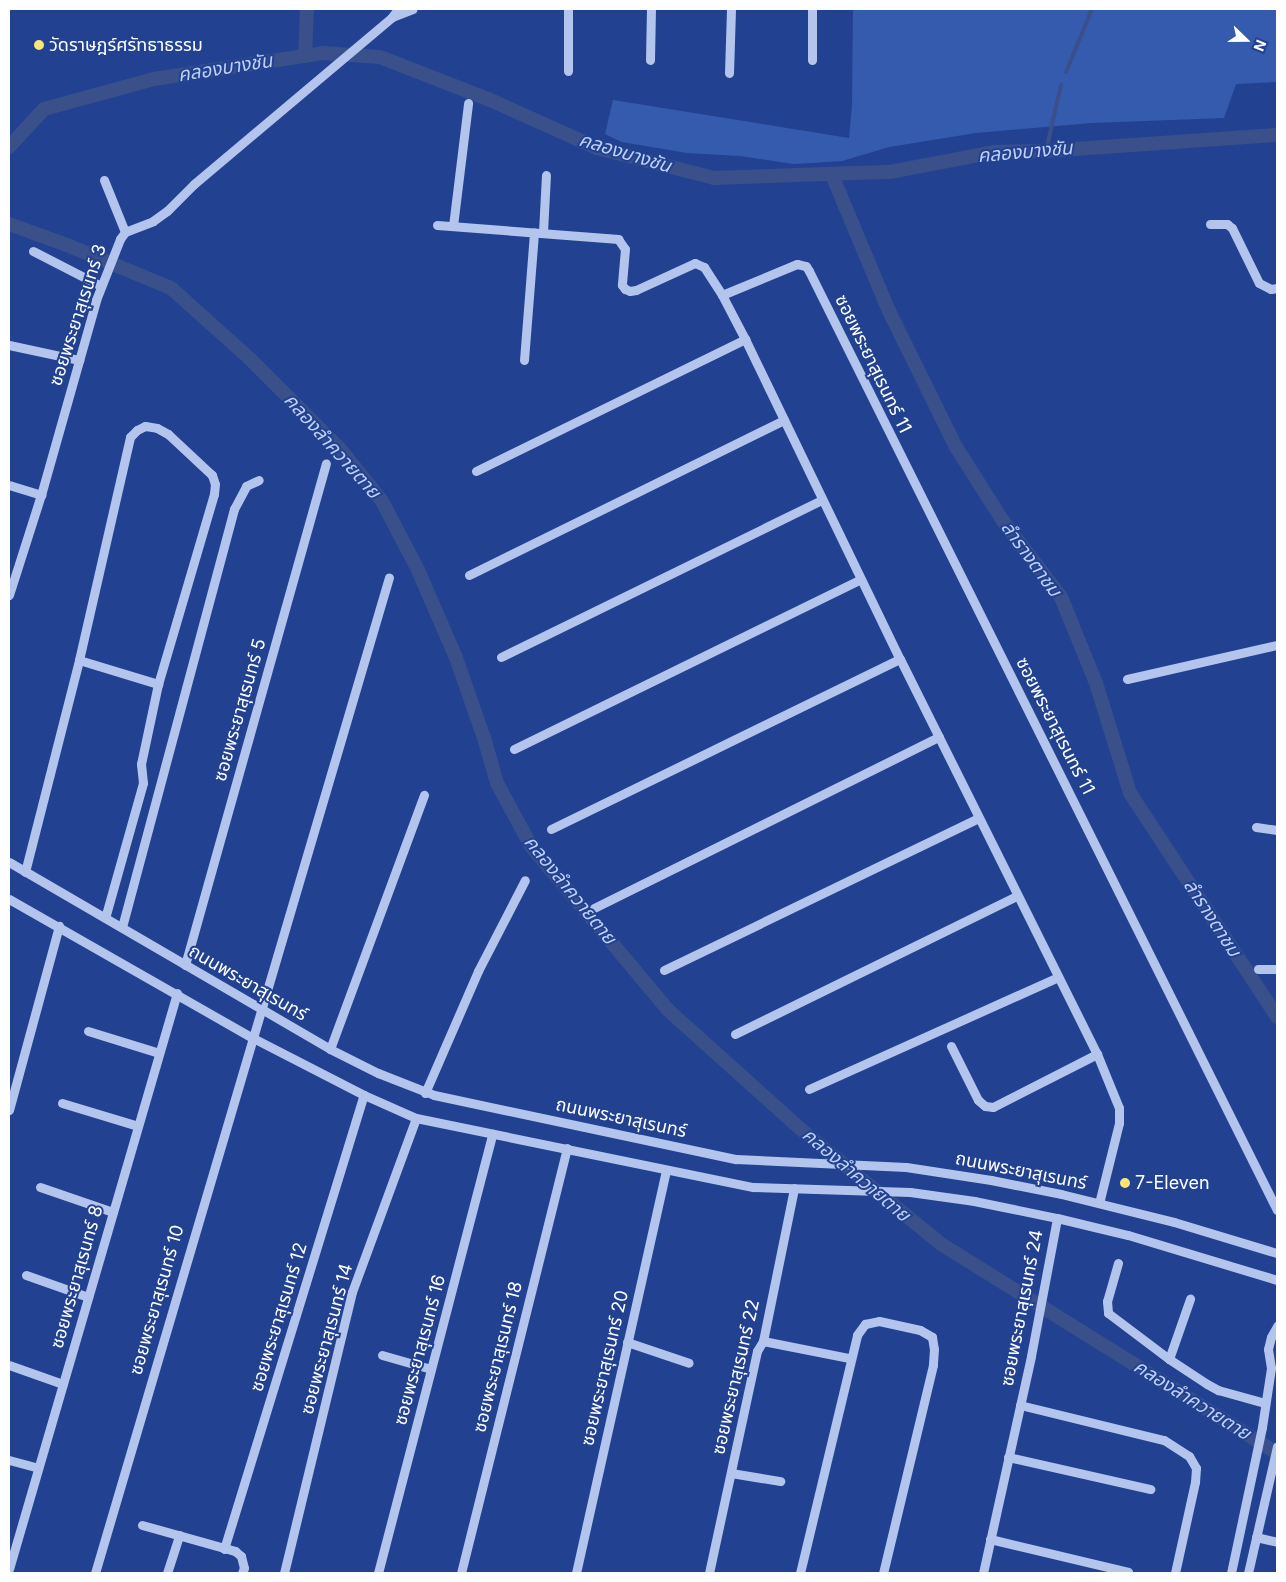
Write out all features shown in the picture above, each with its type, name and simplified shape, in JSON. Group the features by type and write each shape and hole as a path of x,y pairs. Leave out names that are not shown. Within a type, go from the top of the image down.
{"street":[{"path":"392,18 398,9"},
{"path":"392,18 406,14 412,9"},
{"path":"568,9 568,72"},
{"path":"650,60 651,9"},
{"path":"729,73 731,9"},
{"path":"812,9 812,60"},
{"name":"ซอยพระยาสุเรนทร์ 3","path":"9,595 41,495 102,283 122,236 153,221 167,211 194,184 392,18"},
{"path":"453,226 468,103"},
{"path":"524,360 546,175"},
{"path":"104,180 122,236"},
{"path":"1210,224 1227,224 1232,228 1259,283 1271,289 1277,288"},
{"path":"437,225 618,239 625,249 622,285 625,289 636,290 695,263 700,263 704,267 722,295 745,339 978,818 1097,1054 1119,1108 1119,1123 1099,1203"},
{"path":"32,251 102,283"},
{"name":"ซอยพระยาสุเรนทร์ 11","path":"722,295 797,264 806,266 1277,1210"},
{"path":"476,471 745,339"},
{"path":"9,345 79,360"},
{"path":"469,575 784,420"},
{"path":"25,872 79,660 130,437 137,430 145,426 157,428 168,434 212,476 215,484 214,494 158,684 141,764 143,783 105,918"},
{"name":"ซอยพระยาสุเรนทร์ 5","path":"185,965 326,463"},
{"path":"122,928 234,508 246,486 259,480"},
{"path":"9,486 41,495"},
{"path":"501,657 822,500"},
{"name":"ซอยพระยาสุเรนทร์ 10","path":"95,1573 251,1037 389,577"},
{"path":"514,749 861,579"},
{"path":"1127,679 1277,645"},
{"path":"551,829 900,659"},
{"path":"79,660 158,684"},
{"path":"594,908 939,737"},
{"path":"330,1049 424,795"},
{"path":"664,970 978,818"},
{"path":"1256,827 1277,830"},
{"name":"ถนนพระยาสุเรนทร์","path":"9,862 260,1010 330,1049 426,1093 736,1158 801,1164 906,1167 983,1178 1099,1203 1174,1222 1277,1253"},
{"path":"426,1093 478,971 525,880"},
{"path":"735,1034 1017,896"},
{"path":"9,898 251,1037 364,1095 416,1118 753,1187 910,1192 974,1201 1128,1235 1277,1280"},
{"path":"9,1110 59,926"},
{"path":"1258,969 1277,968"},
{"path":"809,1089 1058,977"},
{"name":"ซอยพระยาสุเรนทร์ 8","path":"9,1570 12,1549 63,1384 177,993"},
{"path":"88,1031 160,1052"},
{"path":"951,1046 978,1100 985,1106 993,1107 1097,1054"},
{"name":"ซอยพระยาสุเรนทร์ 12","path":"224,1549 364,1095"},
{"path":"62,1103 138,1126"},
{"name":"ซอยพระยาสุเรนทร์ 14","path":"284,1573 352,1292 416,1118"},
{"name":"ซอยพระยาสุเรนทร์ 16","path":"378,1573 492,1134"},
{"name":"ซอยพระยาสุเรนทร์ 18","path":"461,1573 567,1148"},
{"name":"ซอยพระยาสุเรนทร์ 20","path":"576,1573 666,1170"},
{"path":"40,1187 113,1212"},
{"name":"ซอยพระยาสุเรนทร์ 22","path":"709,1573 757,1351 763,1341 798,1188"},
{"name":"ซอยพระยาสุเรนทร์ 24","path":"983,1573 1020,1405 1057,1218"},
{"path":"1118,1263 1107,1301 1108,1313 1169,1359 1218,1390 1265,1403"},
{"path":"26,1275 88,1297"},
{"path":"1169,1359 1190,1300"},
{"path":"800,1573 849,1358 856,1335 865,1324 879,1320 920,1330 932,1337 934,1349 933,1365 883,1573"},
{"path":"1230,1573 1262,1428 1271,1368 1268,1349 1270,1337 1277,1326"},
{"path":"763,1341 849,1358"},
{"path":"627,1342 689,1363"},
{"path":"382,1355 432,1369"},
{"path":"9,1365 63,1384"},
{"name":"ซอยพระยาสุเรนทร์ 24","path":"1020,1405 1164,1440 1189,1456 1196,1468 1195,1482 1175,1573"},
{"path":"1248,1573 1277,1446"},
{"path":"1008,1457 1150,1489"},
{"path":"9,1460 38,1468"},
{"path":"731,1473 780,1482"},
{"path":"142,1525 235,1551 241,1556 244,1568 242,1573"},
{"path":"167,1573 178,1535"},
{"path":"1256,1537 1277,1542"},
{"path":"990,1539 1128,1572"}],"shaded area":[{"path":"853,9 1277,9 1277,82 1236,84 1224,118 1091,123 976,133 889,147 842,161 794,164 740,156 687,153 622,142 605,134 613,100 849,138 852,106"}],"waterway":[{"path":"305,56 307,9"},
{"path":"1066,72 1092,9"},
{"name":"คลองบางชัน","path":"9,147 44,109 154,79 323,53 380,57 488,99 597,148 714,178 890,172 995,152 1046,151 1277,135"},
{"path":"1046,151 1061,85"},
{"name":"ลำรางตาชม","path":"832,175 889,311 956,447 1003,521 1061,597 1096,683 1130,793 1277,1017"},
{"name":"คลองลำควายตาย","path":"9,224 67,245 171,288 249,358 340,449 382,501 418,570 456,658 485,741 497,783 531,846 668,1010 805,1133 941,1244 1277,1453"}],"place":[{"name":"วัดราษฎร์ศรัทธาธรรม","path":"39,45"},
{"name":"7-Eleven","path":"1125,1183"}]}
